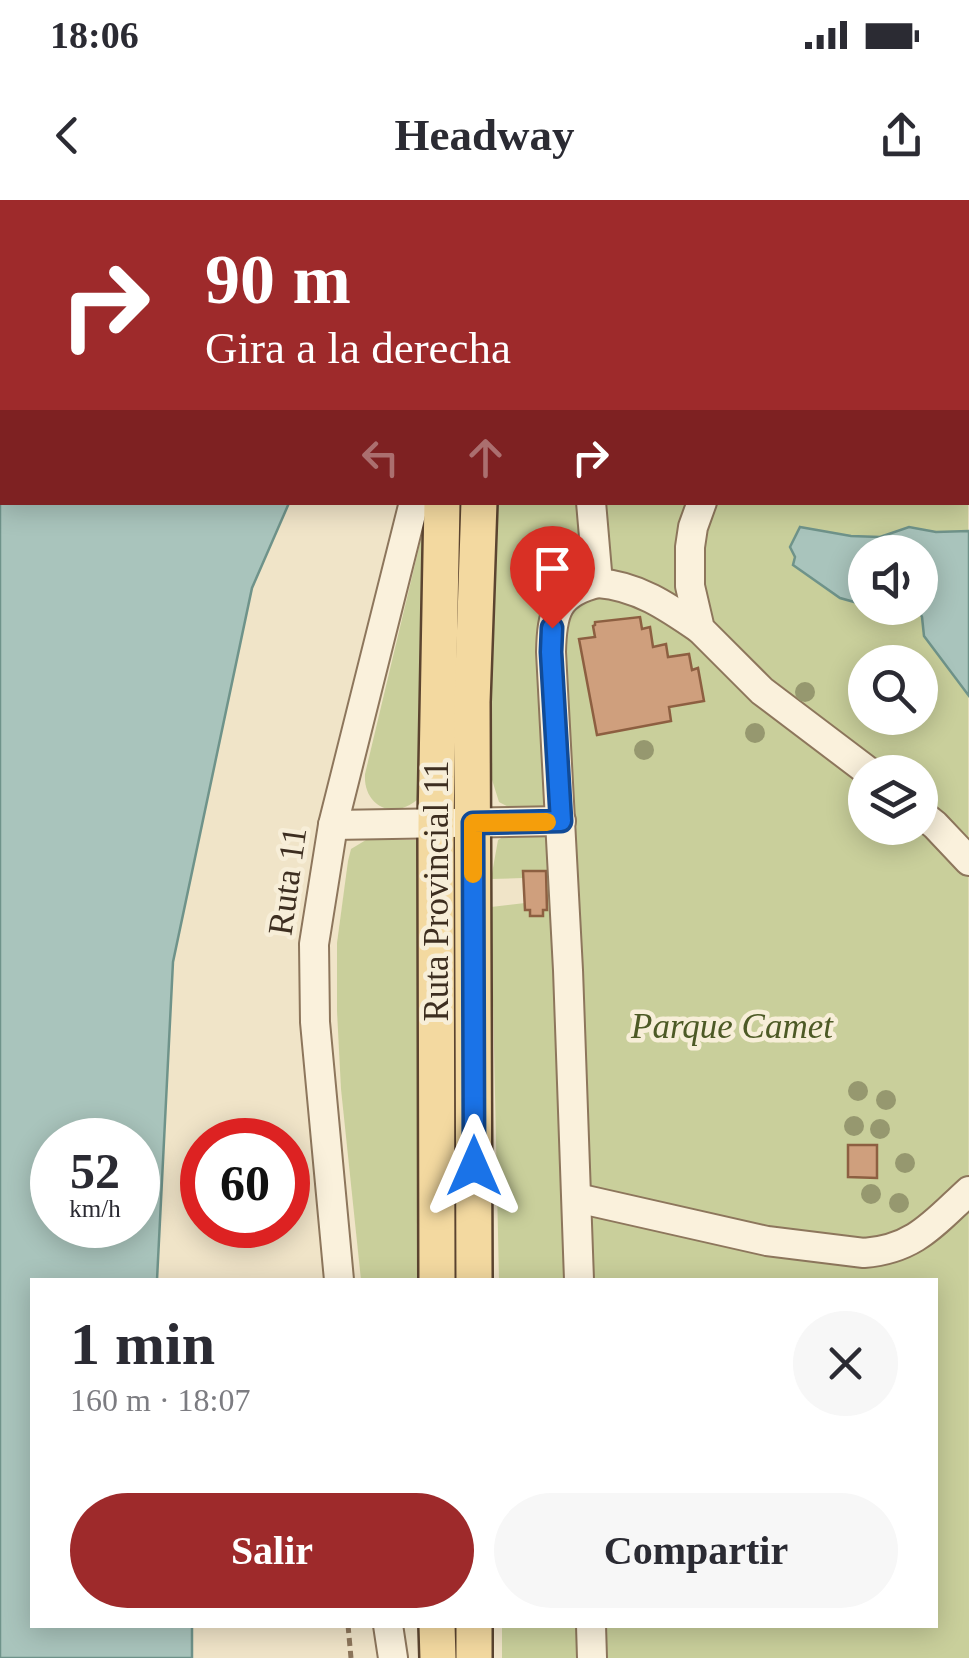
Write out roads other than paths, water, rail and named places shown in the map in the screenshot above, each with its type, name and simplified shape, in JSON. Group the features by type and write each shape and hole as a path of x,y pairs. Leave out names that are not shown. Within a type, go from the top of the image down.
{"main road":[{"name":"Ruta Provincial 11","path":"437,1278 436,823 442,505"},
{"name":"Ruta Provincial 11","path":"474,1278 472,702 479,505"},
{"path":"438,1628 438,1658"},
{"path":"474,1628 474,1658"}],"street":[{"name":"Ruta 11","path":"338,1278 314,984 318,913 332,824 413,505"},
{"path":"591,505 598,583"},
{"path":"700,629 690,586 690,547 692,527 701,505"},
{"path":"579,1278 551,652 552,628 562,600 583,586 598,583 633,589 660,602 700,629 762,691 848,756"},
{"path":"332,824 561,821"},
{"path":"938,828 969,861"},
{"path":"576,1198 767,1241 864,1253 899,1247 916,1239 969,1191"},
{"path":"388,1628 393,1658"},
{"path":"591,1628 592,1658"}],"water":[{"path":"0,505 288,505 252,588 173,962 160,1220 160,1118 30,1118 30,1248 159,1248 157,1278 30,1278 30,1628 192,1628 192,1658 0,1658"},
{"path":"800,527 848,535 848,600 793,565 795,557 790,547"},
{"path":"909,527 936,532 969,531 969,696 938,655 938,645 931,645 923,625 938,625 938,535 886,535"}],"park label":[{"name":"Parque Camet","path":"732,1026"}]}
